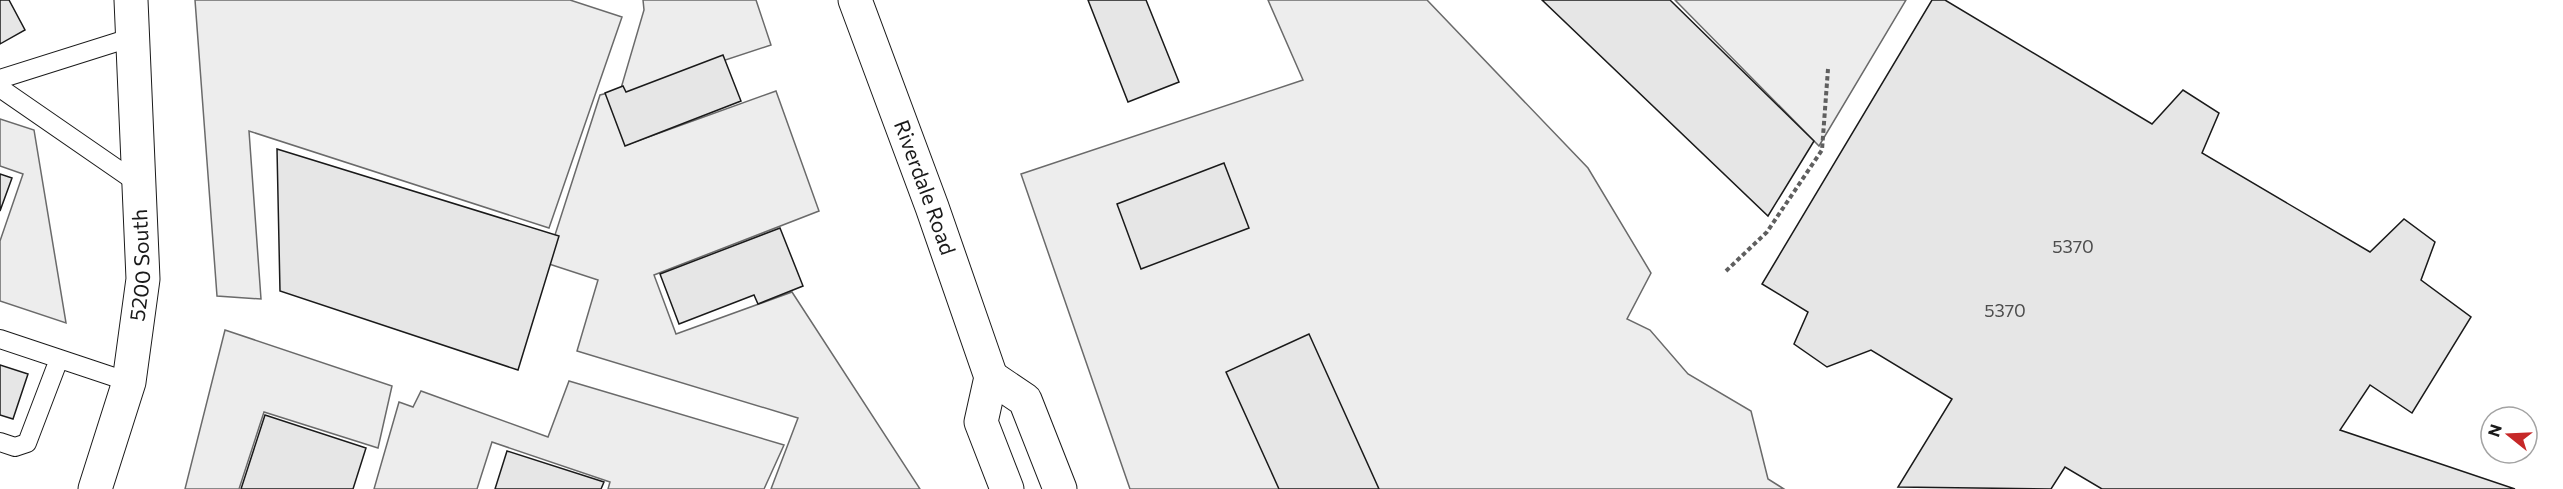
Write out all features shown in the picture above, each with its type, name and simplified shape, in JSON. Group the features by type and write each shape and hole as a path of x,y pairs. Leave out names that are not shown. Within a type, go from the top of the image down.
{"main road":[{"name":"5200 South","path":"95,489 129,382 143,279 131,0"},
{"name":"Riverdale Road","path":"855,0 932,207 991,376"},
{"path":"985,489 981,422 991,376 1025,400 1060,489"},
{"path":"981,422 1007,489"}],"lane":[{"path":"0,79 133,37"},
{"path":"0,88 139,184"},
{"path":"0,339 129,382"},
{"path":"0,442 15,447 27,443 59,359"}],"path":[{"path":"1726,271 1767,232 1822,150 1827,69"}],"shaded area":[{"path":"195,0 570,0 622,17 549,228 249,131 261,299 217,296"},
{"path":"643,0 756,0 771,45 619,95 644,10"},
{"path":"1268,0 1427,0 1588,168 1651,273 1627,319 1650,330 1688,374 1751,411 1768,479 1784,489 1130,489 1021,174 1303,80"},
{"path":"1675,0 1906,0 1819,146"},
{"path":"776,91 819,211 654,275 676,334 792,292 920,489 771,489 798,418 577,351 598,280 546,263 600,95 608,93 626,145"},
{"path":"0,119 34,130 66,323 0,301 0,241 23,174 0,166"},
{"path":"225,330 392,386 378,448 264,412 239,489 185,489"},
{"path":"569,381 784,445 764,489 608,489 610,482 492,442 477,489 374,489 399,402 413,407 421,391 548,437"}],"building":[{"path":"0,0 9,0 25,30 0,44"},
{"path":"1088,0 1146,0 1179,82 1128,102"},
{"path":"1542,0 1670,0 1814,141 1768,216"},
{"path":"1932,0 1945,0 2152,124 2183,90 2219,113 2202,153 2370,252 2404,219 2435,242 2421,280 2471,317 2412,413 2370,385 2340,430 2515,489 2102,489 2065,467 2051,489 1898,487 1952,399 1871,350 1827,367 1794,344 1808,312 1762,284"},
{"path":"723,55 741,101 625,146 605,93 623,86 626,92"},
{"path":"277,149 559,236 518,370 280,291"},
{"path":"1224,163 1249,228 1141,269 1117,204"},
{"path":"0,174 12,178 0,211"},
{"path":"780,228 803,286 758,304 754,295 679,324 660,274"},
{"path":"1309,334 1379,489 1279,489 1226,372"},
{"path":"0,365 28,374 13,419 0,415"},
{"path":"265,415 366,448 353,489 241,489"},
{"path":"507,451 604,482 601,489 495,489"}]}
